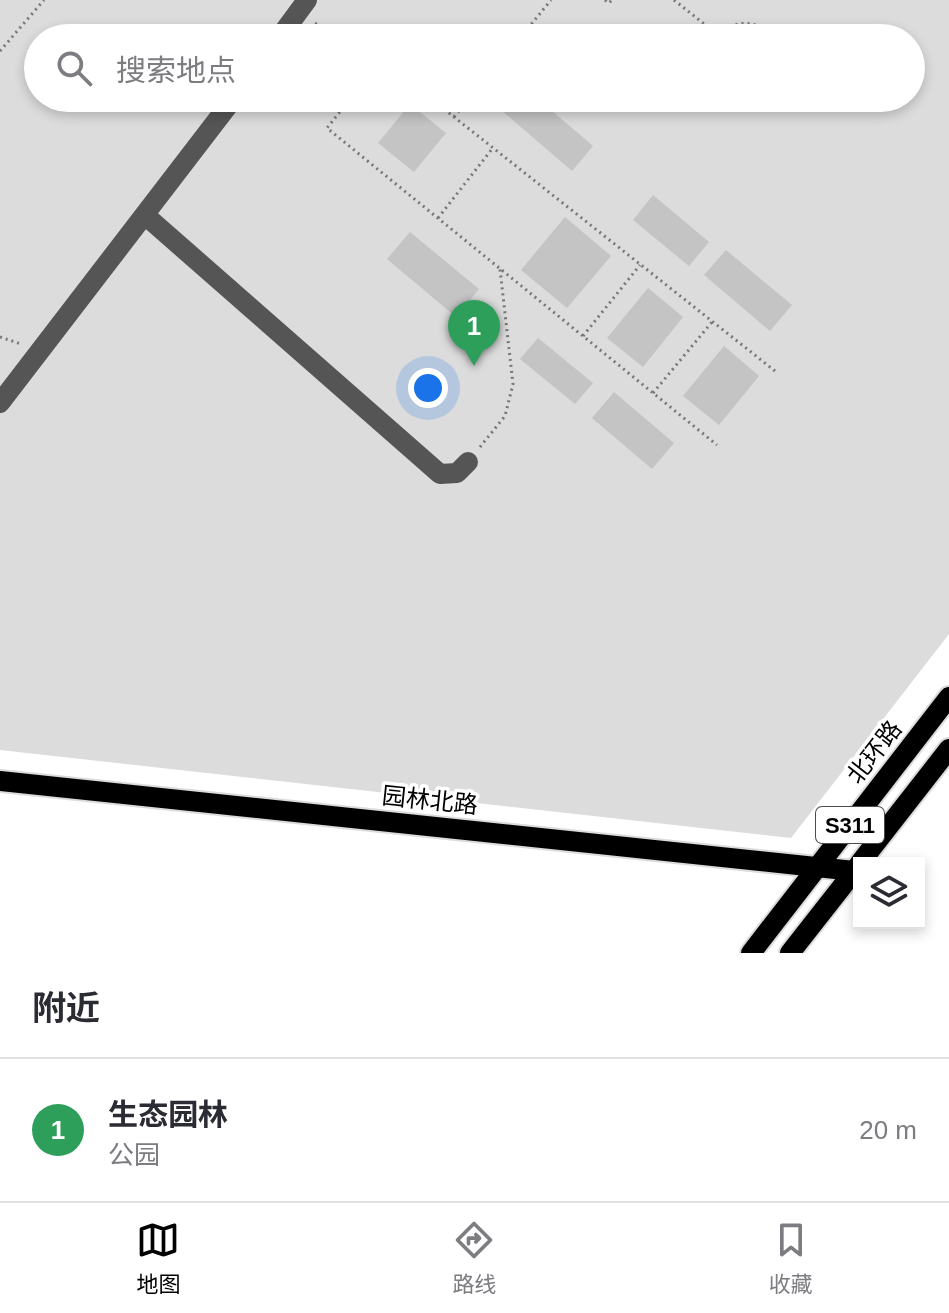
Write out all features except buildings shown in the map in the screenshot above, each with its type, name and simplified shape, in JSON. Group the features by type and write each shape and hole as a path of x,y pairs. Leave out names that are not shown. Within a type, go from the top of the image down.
{"main road":[{"name":"北环路","path":"751,953 949,697"},
{"name":"S311","path":"865,857 949,749"},
{"name":"园林北路","path":"0,781 818,867 853,866"},
{"name":"S311","path":"790,953 853,872"}],"lane":[{"path":"290,24 304,5"},
{"path":"0,403 224,112"},
{"path":"146,216 440,474 449,476 457,473 468,462"}],"path":[{"path":"0,51 44,0"},
{"path":"531,24 551,0"},
{"path":"605,0 609,3 612,0"},
{"path":"674,0 702,24"},
{"path":"304,5 321,24"},
{"path":"340,112 327,128 717,445"},
{"path":"448,112 775,371"},
{"path":"454,117 458,112"},
{"path":"438,218 493,148"},
{"path":"583,336 640,265"},
{"path":"468,462 505,416 511,399 513,384 500,269"},
{"path":"653,393 712,322"}],"shaded area":[{"path":"0,0 949,0 949,634 791,838 0,750"}],"place":[{"name":"生态园林","path":"474,366"}]}
